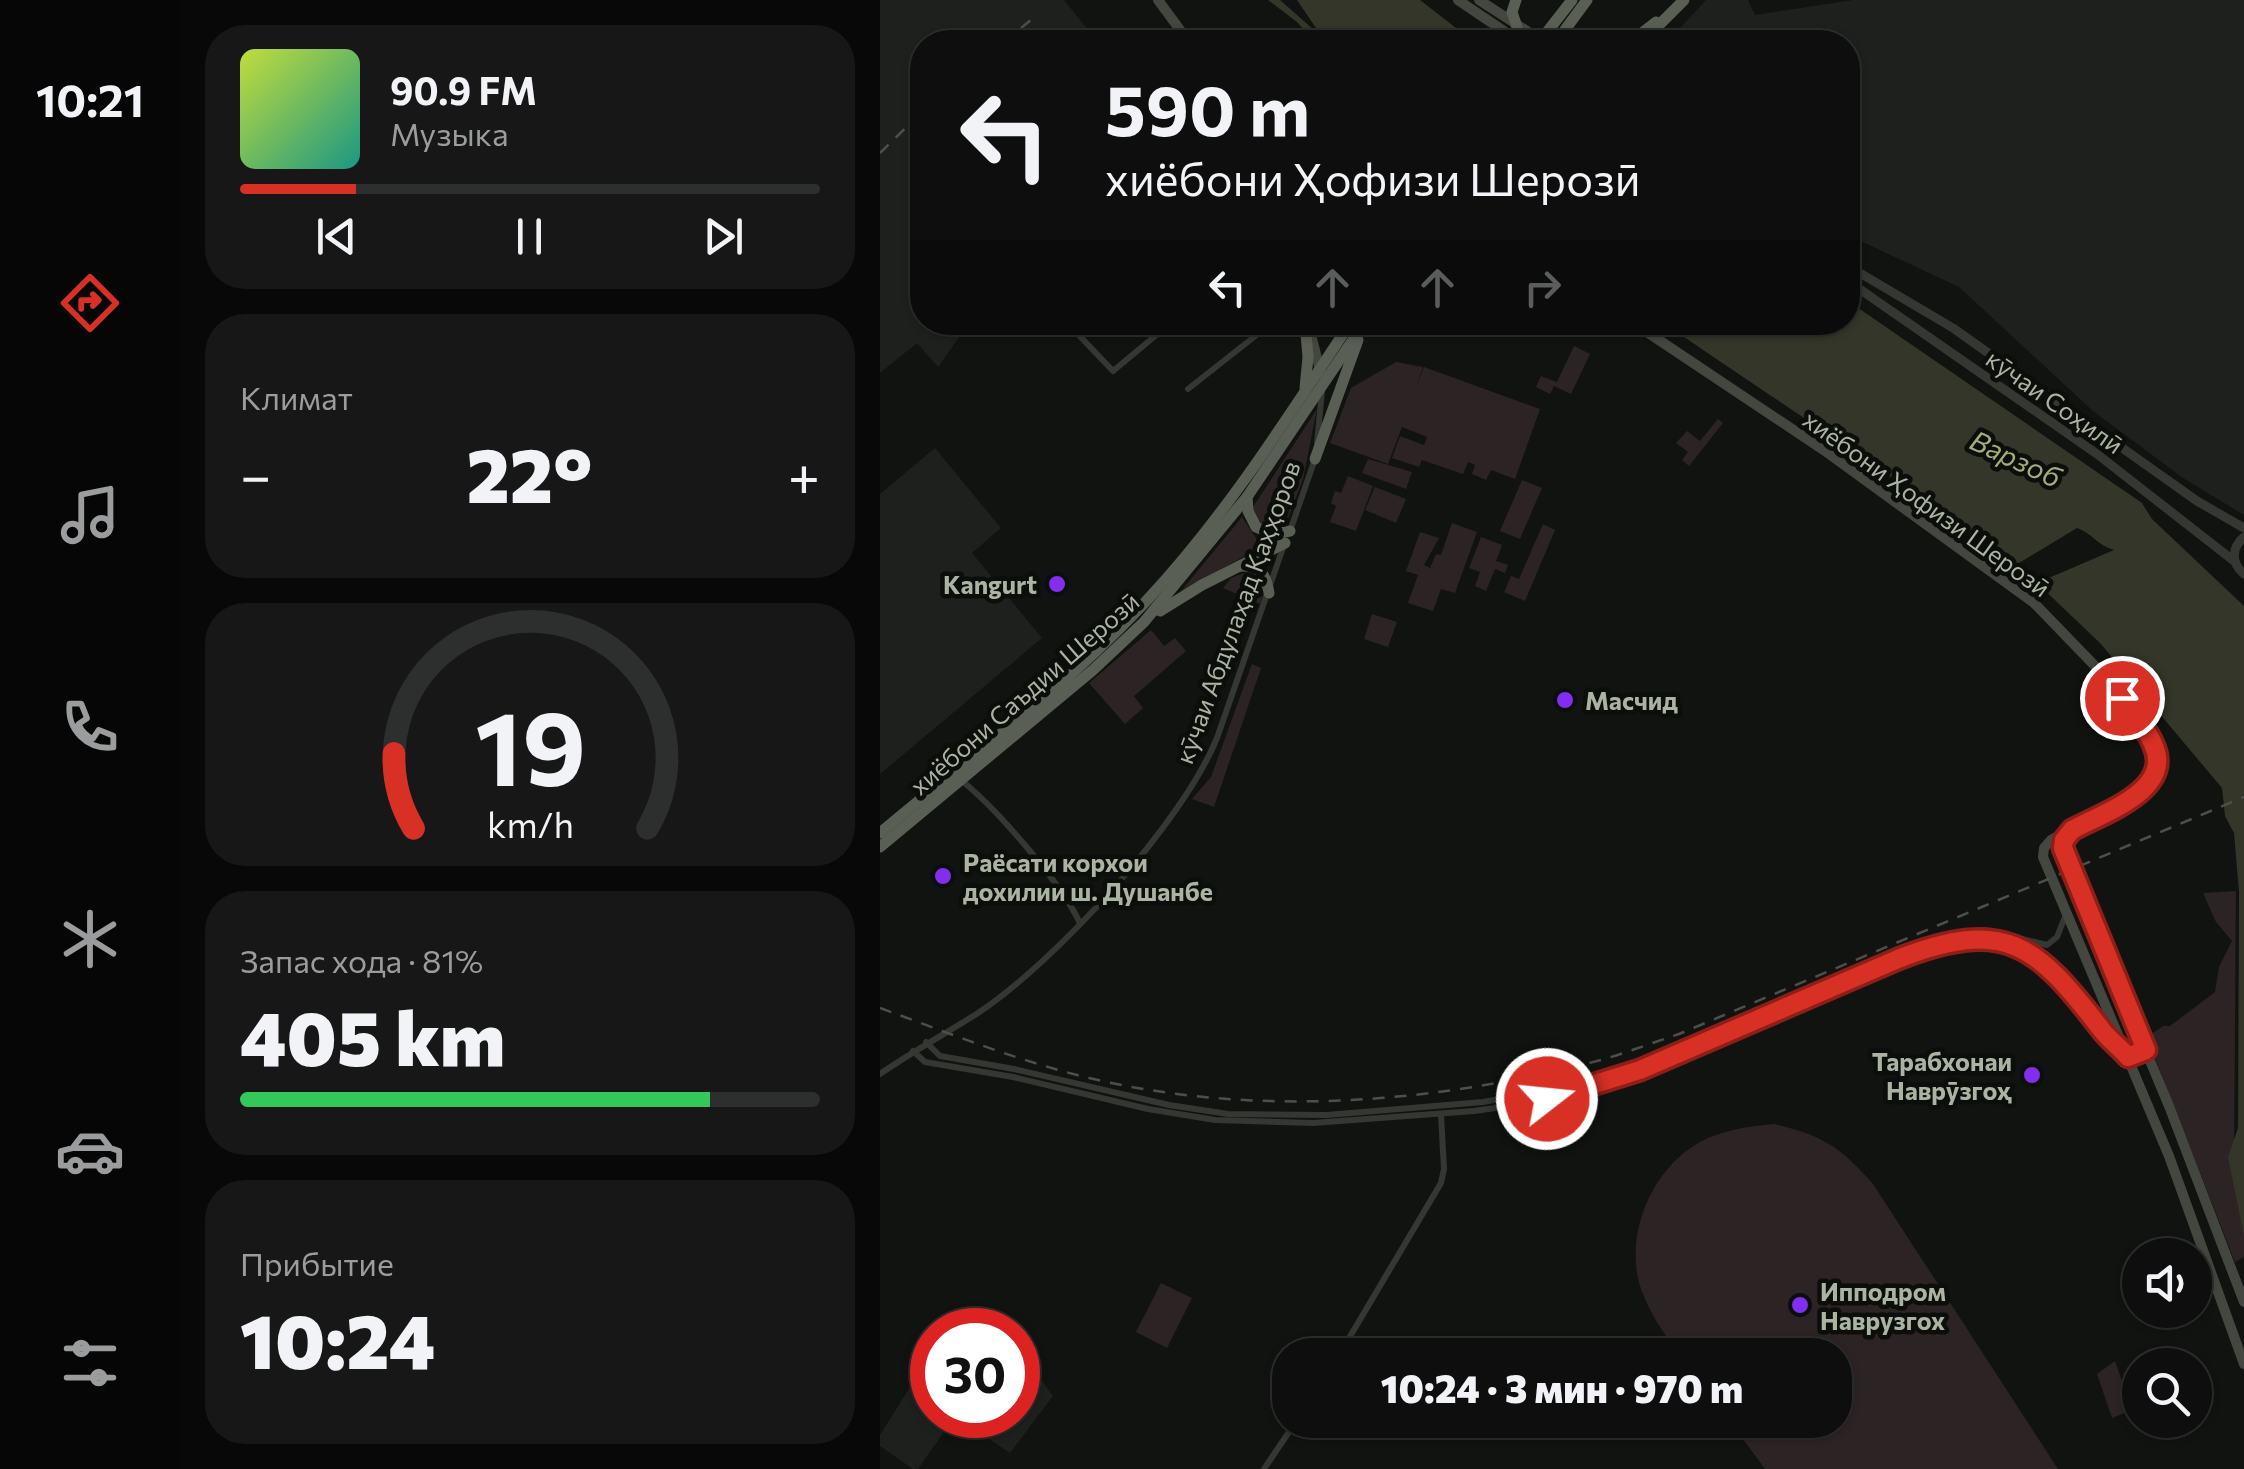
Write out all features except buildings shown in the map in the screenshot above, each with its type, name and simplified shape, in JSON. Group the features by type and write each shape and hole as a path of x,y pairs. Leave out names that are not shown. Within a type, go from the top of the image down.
{"highway":[{"path":"1516,0 1512,12 1517,27"},
{"path":"1553,30 1572,0"},
{"path":"1557,30 1587,0"},
{"path":"1655,30 1684,0"},
{"path":"1646,30 1672,11"},
{"path":"1304,392 1307,335"},
{"name":"хиёбони Саъдии Шерозӣ","path":"880,833 1084,662 1147,600 1220,513 1320,368 1350,335"},
{"name":"хиёбони Саъдии Шерозӣ","path":"880,848 1093,670 1144,622 1246,497 1353,335"},
{"path":"1316,459 1350,370 1357,335"},
{"path":"1246,497 1256,527 1288,537"},
{"path":"1144,622 1288,537"},
{"path":"1236,566 1252,565 1261,570 1270,592"}],"main road":[{"path":"1158,0 1180,30"},
{"path":"1458,0 1502,30"},
{"path":"1478,0 1523,30"},
{"name":"кӯчаи Абдулаҳад Қаҳҳоров","path":"1311,335 1322,385"},
{"name":"хиёбони Ҳофизи Шерозӣ","path":"1652,335 1798,432 2034,603 2096,667 2148,734 2156,748 2157,770 2144,789 2052,840 2043,855 2173,1166 2244,1364"},
{"path":"2072,830 2063,844 2065,857 2146,1050 2244,1302"},
{"path":"2127,1055 2146,1050"}],"street":[{"name":"кӯчаи Соҳилӣ","path":"1860,274 1953,328 2197,500 2244,528"},
{"name":"кӯчаи Соҳилӣ","path":"1860,289 2098,454 2234,560 2244,574"},
{"path":"1078,335 1114,370 1156,335"},
{"path":"1188,389 1257,335"},
{"name":"кӯчаи Абдулаҳад Қаҳҳоров","path":"880,1074 978,1013 1016,983 1080,924 1180,808 1207,762 1316,459 1322,385"},
{"path":"2098,454 2109,437"},
{"path":"2234,560 2235,547 2244,537"},
{"path":"960,780 983,798 1008,827 1072,906 1080,924"},
{"path":"913,1051 925,1062 1204,1119 1293,1124 1509,1107 1584,1089 1640,1070 1923,940 1959,931 1991,931 2046,945 2057,938 2066,913"},
{"path":"1855,973 1954,940 1981,938 2006,942 2036,957 2061,978 2109,1039 2127,1055"},
{"path":"926,1042 940,1056 1169,1105 1228,1114 1304,1116 1452,1106 1529,1095 1610,1072 1751,1018"},
{"path":"1349,1338 1441,1183 1442,1114"},
{"path":"1264,1469 1285,1438"}],"shaded area":[{"path":"880,0 1064,0 1088,30 910,30 910,335 961,335 938,367 917,343 880,373"},
{"path":"1706,0 1748,0 1755,15 1853,0 2244,0 2244,515 2183,478 2093,411 1959,287 1860,241 1860,30 1678,30"},
{"path":"1574,346 1590,354 1571,394 1554,386 1550,394 1536,387 1541,376 1557,382"},
{"path":"1396,362 1423,367 1416,387 1424,367 1540,409 1515,479 1491,470 1486,480 1472,474 1475,465 1468,462 1463,474 1422,460 1419,467 1392,458 1400,436 1424,445 1427,437 1402,427 1388,464 1330,443 1351,388"},
{"path":"1317,409 1303,479 1285,526 1264,528 1253,517 1253,507"},
{"path":"1718,419 1723,423 1689,466 1682,460 1688,452 1676,443 1687,431 1700,441"},
{"path":"935,448 1001,528 972,553 1042,638 880,774 880,494"},
{"path":"1368,459 1412,472 1406,489 1362,473"},
{"path":"1348,476 1373,486 1356,531 1330,522 1336,506 1331,503 1335,491 1341,493"},
{"path":"1522,480 1542,488 1520,539 1500,531"},
{"path":"1375,487 1406,499 1396,523 1365,510"},
{"path":"1242,517 1256,538 1276,539 1181,591"},
{"path":"1452,523 1477,532 1455,593 1441,589 1433,611 1408,603 1418,575 1406,571 1420,532 1439,538 1424,565 1430,568 1436,554 1441,555"},
{"path":"1543,524 1555,530 1525,601 1504,592 1511,576 1519,579"},
{"path":"1481,537 1502,545 1496,561 1508,565 1505,573 1495,569 1486,591 1475,586 1480,572 1469,568"},
{"path":"1252,570 1262,585 1260,604 1223,588 1231,578"},
{"path":"1372,614 1397,622 1388,647 1364,639"},
{"path":"1151,630 1164,646 1175,638 1186,651 1134,696 1143,708 1125,724 1089,683"},
{"path":"1252,664 1261,668 1214,807 1192,799 1211,777"},
{"path":"2236,891 2234,1163 2244,1215 2244,1257 2235,1262 2147,1037 2163,1026 2170,1026 2215,992 2219,967 2232,941 2216,922 2203,893"},
{"name":"Ипподром Наврузгох","path":"1774,1124 1805,1133 1829,1144 1873,1184 2058,1469 1765,1469 1742,1438 1852,1438 1852,1338 1668,1338 1645,1298 1636,1269 1639,1226 1655,1186 1668,1168 1700,1142 1736,1129"},
{"path":"1161,1283 1192,1298 1167,1348 1136,1332"},
{"path":"2115,1361 2122,1381 2122,1414 2112,1418 2097,1374"},
{"path":"1040,1379 1053,1396 1040,1413"},
{"path":"910,1387 910,1438 940,1438 918,1469 913,1469 880,1446 880,1435"},
{"path":"988,1438 1021,1438 1010,1453"}],"water":[{"path":"1268,0 1280,0 1314,30 1304,30"},
{"path":"1297,0 1420,0 1459,30 1317,30"},
{"name":"Варзоб","path":"1860,309 2142,503 2152,519 2244,606 2244,1236 2228,1157 2238,1128 2239,892 2234,833 2225,816 2222,788 2100,643 2037,583 2114,550 2077,528 2014,566 1682,335 1860,335"}],"railway":[{"path":"1019,30 1032,19"},
{"path":"880,153 910,124"},
{"path":"880,1008 1030,1062 1143,1089 1270,1101 1397,1097 1461,1089 1597,1061 1679,1034 2244,797"}],"place":[{"name":"Kangurt","path":"1057,584"},
{"name":"Масчид","path":"1565,700"},
{"name":"Раёсати корхои дохилии ш. Душанбе","path":"943,876"},
{"name":"Тарабхонаи Наврӯзгоҳ","path":"2032,1075"},
{"name":"Ипподром Наврузгох","path":"1800,1305"}],"route":[{"path":"1547,1099 1640,1070 1898,959 1967,938 2006,942 2028,952 2061,978 2128,1057 2146,1050 2063,848 2072,830 2144,789 2156,774 2156,748 2122,698"}]}
